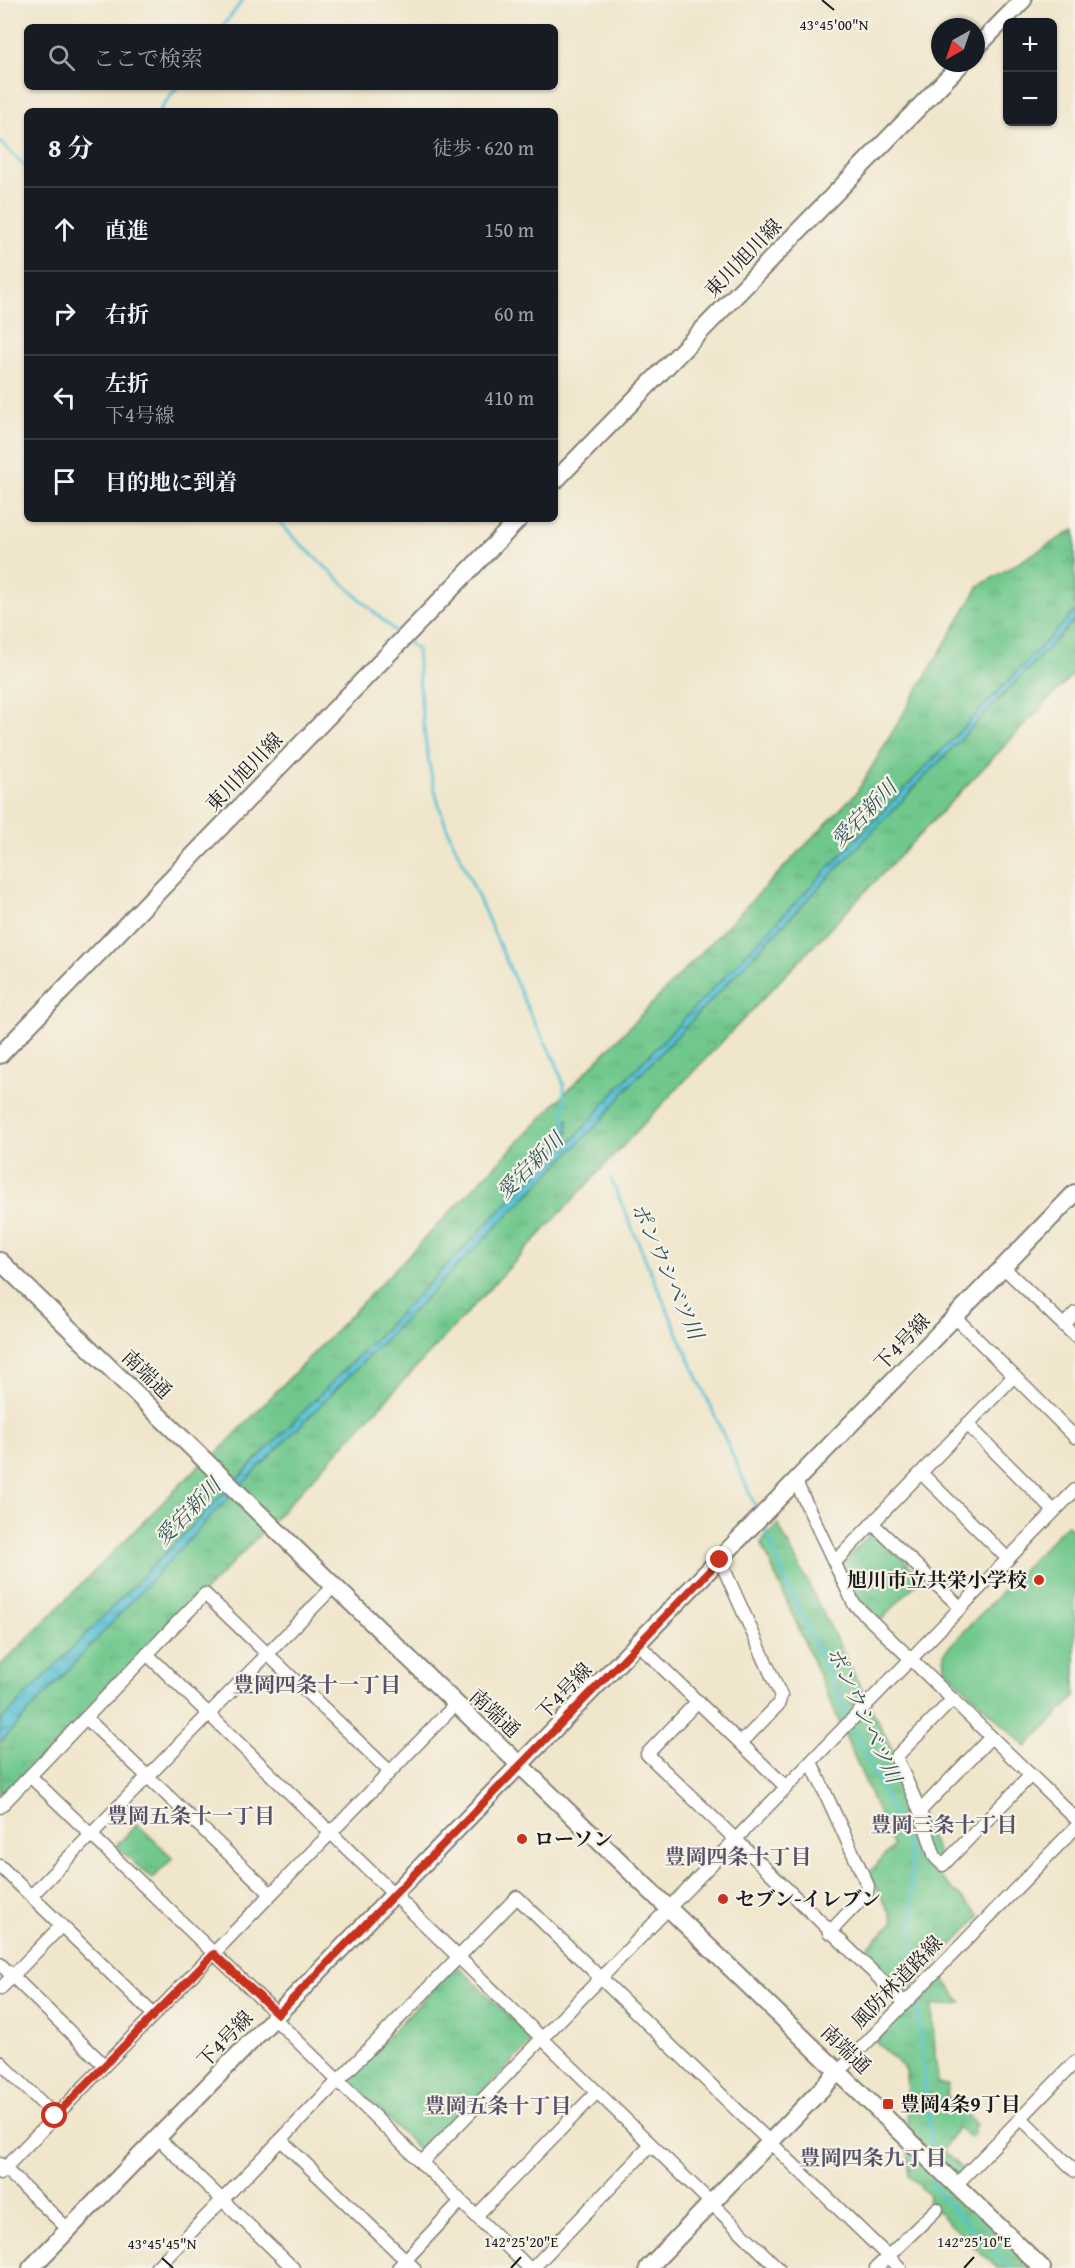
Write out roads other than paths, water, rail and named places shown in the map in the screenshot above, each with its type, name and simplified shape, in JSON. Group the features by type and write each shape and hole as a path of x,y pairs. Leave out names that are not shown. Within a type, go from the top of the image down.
{"main road":[{"path":"985,39 1023,0"},
{"name":"東川旭川線","path":"558,479 953,72"},
{"name":"東川旭川線","path":"0,1055 516,522"},
{"name":"下4号線","path":"40,2265 68,2229 521,1766 1075,1193"},
{"name":"南端通","path":"0,1261 1042,2268"},
{"name":"風防林道路線","path":"648,2268 839,2072"}],"street":[{"path":"1003,1268 1075,1336"},
{"path":"1064,1325 1075,1313"},
{"path":"955,1317 1075,1437"},
{"path":"835,1562 1014,1376"},
{"path":"968,1424 1054,1511"},
{"path":"921,1473 1008,1559"},
{"path":"796,1482 854,1604 1075,1818"},
{"path":"421,2163 1075,1490"},
{"path":"872,1523 961,1608"},
{"path":"720,1560 781,1696 778,1705 741,1743"},
{"path":"32,1896 334,1586"},
{"path":"0,1807 205,1594 389,1771"},
{"path":"638,1644 786,1787"},
{"path":"147,1654 711,2203 770,2266"},
{"path":"953,1699 896,1757 920,1811 935,1857 943,1865 1031,1775"},
{"path":"698,1701 647,1755 829,1933 906,2002"},
{"path":"68,2229 1,2168 214,1954 270,1893 456,1704"},
{"path":"86,1718 270,1893"},
{"path":"920,1811 992,1737"},
{"path":"811,1762 868,1886 867,1893 829,1933"},
{"path":"30,1776 214,1954 337,2082 531,2268 651,2145"},
{"name":"風防林道路線","path":"839,2072 1075,1828"},
{"path":"0,1866 153,2014"},
{"path":"163,2266 222,2200 517,1897 900,2268"},
{"path":"0,1989 61,1926"},
{"path":"0,1964 104,2065"},
{"path":"0,2062 55,2116"},
{"path":"950,2179 1021,2118 1075,2062"},
{"path":"476,2216 597,2092"},
{"path":"1021,2118 1075,2171"},
{"path":"158,2138 293,2268"},
{"path":"281,2140 406,2265 460,2202"},
{"path":"876,2268 937,2209"}],"water":[{"path":"1075,611 1075,620 632,1083 601,1121 212,1515 0,1743 0,1722 558,1151 560,1127 568,1119 567,1141 569,1144 627,1078"}],"waterway":[{"name":"ポンウシベツ川","path":"224,24 243,0"},
{"name":"ポンウシベツ川","path":"161,108 175,90"},
{"path":"0,142 24,165"},
{"name":"ポンウシベツ川","path":"280,522 399,635"},
{"name":"ポンウシベツ川","path":"407,642 417,650 424,729 439,806 531,1016 556,1062 564,1086 565,1126"},
{"name":"ポンウシベツ川","path":"611,1179 758,1512"},
{"name":"ポンウシベツ川","path":"763,1524 786,1581 849,1718"},
{"name":"ポンウシベツ川","path":"852,1724 910,1853 915,1987"},
{"name":"ポンウシベツ川","path":"916,1996 932,2154"},
{"name":"ポンウシベツ川","path":"933,2172 934,2186 941,2197 1011,2268"}],"place":[{"name":"旭川市立共栄小学校","path":"1039,1580"},
{"name":"ローソン","path":"522,1839"},
{"name":"セブン-イレブン","path":"723,1899"},
{"name":"豊岡4条9丁目","path":"888,2104"}],"district":[{"name":"豊岡四条十一丁目","path":"317,1685"},
{"name":"豊岡五条十一丁目","path":"191,1816"},
{"name":"豊岡三条十丁目","path":"944,1825"},
{"name":"豊岡四条十丁目","path":"738,1857"},
{"name":"豊岡五条十丁目","path":"498,2106"},
{"name":"豊岡四条九丁目","path":"873,2158"}],"water label":[{"name":"愛宕新川","path":"864,814"},
{"name":"愛宕新川","path":"530,1166"},
{"name":"愛宕新川","path":"188,1512"}]}
